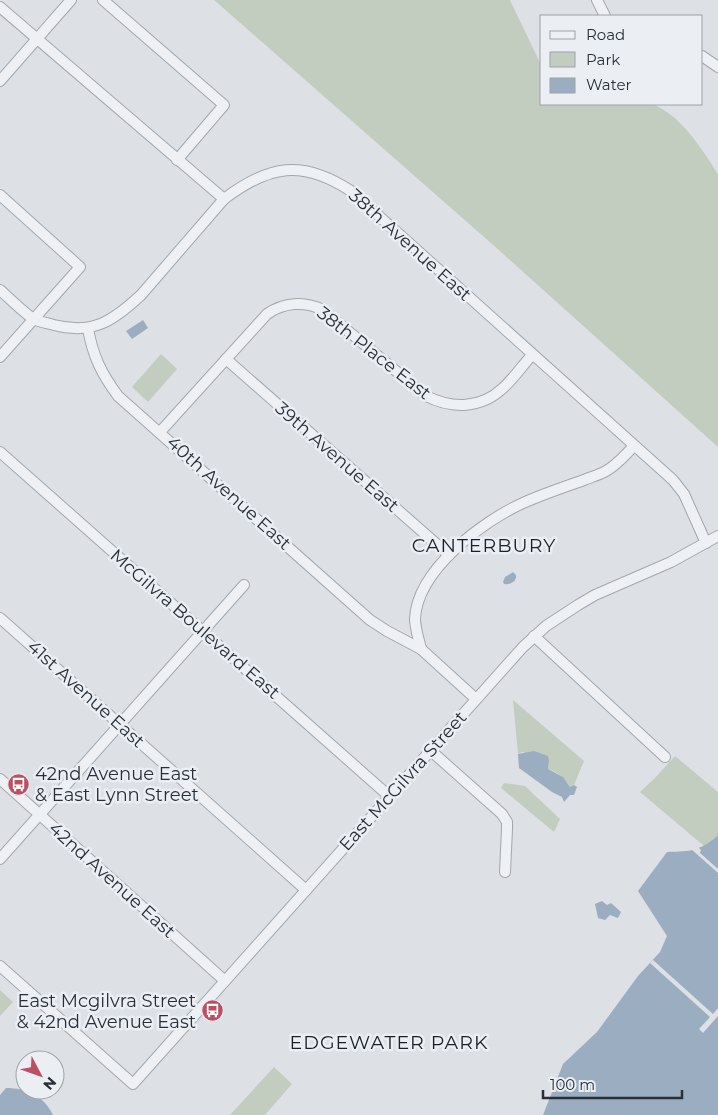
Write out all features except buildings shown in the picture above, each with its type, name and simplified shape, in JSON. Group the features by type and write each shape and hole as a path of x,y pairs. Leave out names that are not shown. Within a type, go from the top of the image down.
{"street":[{"path":"0,80 71,0"},
{"path":"103,0 224,105 177,160"},
{"path":"597,0 604,15"},
{"path":"0,7 224,199"},
{"path":"703,57 718,67"},
{"name":"38th Avenue East","path":"88,329 115,315 138,297 224,199 250,182 260,176 282,170 304,170 328,178 360,199 673,480 684,494 706,543"},
{"path":"0,195 80,267 0,357"},
{"path":"0,290 33,319 70,329 88,329"},
{"name":"38th Place East","path":"226,359 267,314 274,309 299,303 313,305 323,310 426,396 440,403 453,405 474,404 488,400 503,388 532,355"},
{"name":"40th Avenue East","path":"88,329 92,350 102,374 118,396 370,620 421,649 476,699"},
{"path":"160,432 226,359"},
{"name":"39th Avenue East","path":"226,359 449,555"},
{"path":"421,649 415,620 419,599 432,577 449,555 473,533 500,514 523,503 605,472 621,460 634,446"},
{"name":"McGilvra Boulevard East","path":"0,452 389,796"},
{"name":"East McGilvra Street","path":"0,966 133,1084 534,636 595,595 671,562 718,536"},
{"path":"0,859 244,585"},
{"name":"41st Avenue East","path":"0,618 306,890"},
{"path":"534,636 665,757"},
{"path":"430,750 502,814 507,822 506,872"},
{"name":"42nd Avenue East","path":"0,779 225,981"}],"green space":[{"path":"214,0 510,0 540,63 540,105 654,105 672,116 690,134 718,174 718,447 492,244"},
{"path":"161,354 177,369 148,402 132,387"},
{"path":"513,700 584,761 574,785 570,787 560,776 548,769 549,761 522,752 518,754"},
{"path":"675,756 718,792 718,835 704,846 640,792"},
{"path":"504,783 525,786 560,819 554,832 501,788"},
{"path":"0,990 13,1002 0,1016"},
{"path":"274,1067 292,1084 265,1115 230,1115"}],"water":[{"path":"143,320 148,328 132,339 126,331"},
{"path":"513,572 516,575 514,581 504,584 505,577"},
{"path":"534,751 548,756 548,769 563,777 570,787 574,785 577,787 574,795 570,795 564,802 562,797 519,768 518,754"},
{"path":"718,835 718,1115 543,1115 563,1064 597,1032 638,976 660,952 667,936 638,891 667,852 700,848"},
{"path":"602,901 607,905 611,903 621,912 618,918 610,915 605,920 598,918 595,904"},
{"path":"6,1088 15,1088 15,1100 41,1100 53,1115 0,1115 0,1095"}],"pier":[{"path":"698,847 701,850 700,853 718,869 718,873 690,848"},
{"path":"653,960 713,1014 718,1008 718,1016 703,1033 699,1029 710,1017 650,963"}],"place":[{"name":"42nd Avenue East & East Lynn Street","path":"19,784"},
{"name":"East Mcgilvra Street & 42nd Avenue East","path":"212,1011"}],"district":[{"name":"CANTERBURY","path":"484,545"},
{"name":"EDGEWATER PARK","path":"389,1042"}]}
